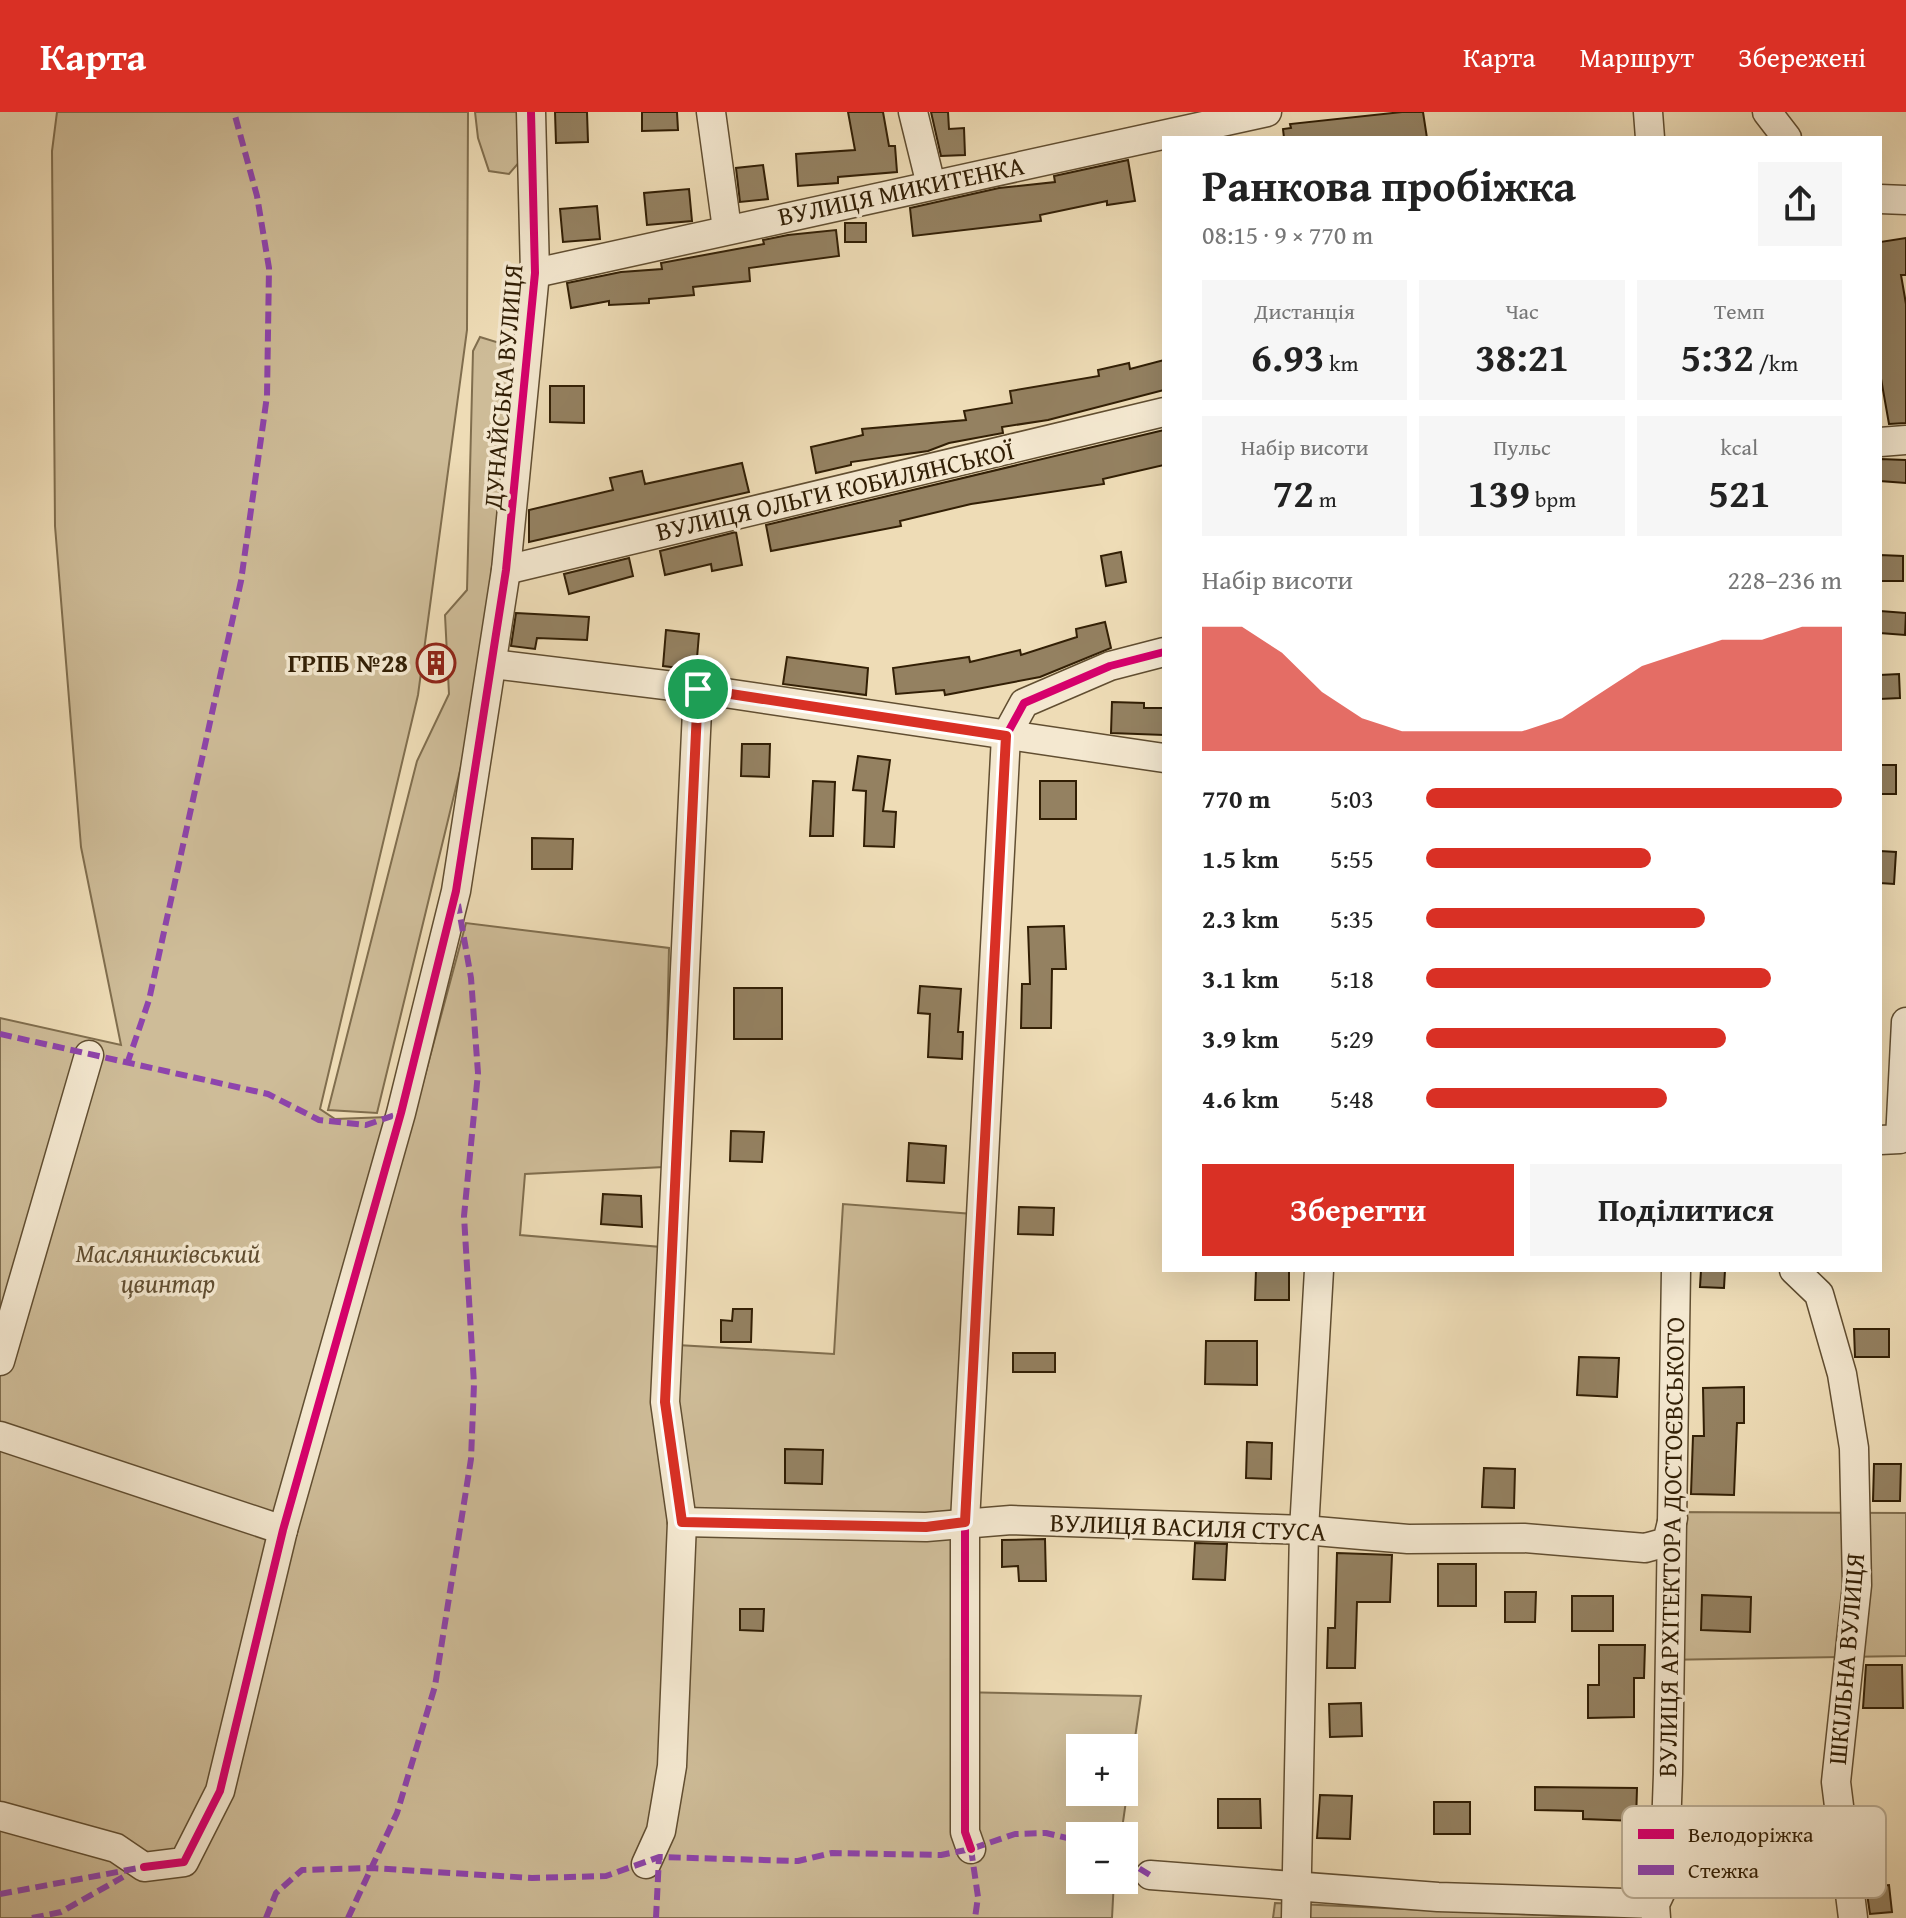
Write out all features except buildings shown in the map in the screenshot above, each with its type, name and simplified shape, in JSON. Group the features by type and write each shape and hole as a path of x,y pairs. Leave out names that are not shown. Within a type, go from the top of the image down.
{"street":[{"name":"ДУНАЙСЬКА ВУЛИЦЯ","path":"0,1816 116,1848 144,1867 184,1862 220,1791 283,1530 401,1113 456,891 506,570 535,273 531,112"},
{"path":"711,112 727,229"},
{"path":"913,112 931,185"},
{"name":"ВУЛИЦЯ МИКИТЕНКА","path":"535,273 1267,112"},
{"path":"1648,112 1650,136"},
{"path":"1767,112 1785,136"},
{"path":"1882,199 1906,200"},
{"name":"ВУЛИЦЯ ОЛЬГИ КОБИЛЯНСЬКОЇ","path":"506,570 1162,412"},
{"path":"1882,442 1906,440"},
{"path":"971,1849 965,1832 965,1522 1006,736 1024,703 1110,666 1162,653"},
{"path":"493,664 698,689 1162,758"},
{"path":"646,1864 661,1831 672,1766 682,1522 665,1402 698,689"},
{"path":"1882,1140 1900,1139 1906,1022"},
{"path":"0,1361 89,1055"},
{"path":"1296,1918 1304,1530 1319,1272"},
{"name":"ВУЛИЦЯ АРХІТЕКТОРА ДОСТОЄВСЬКОГО","path":"1666,1806 1676,1272"},
{"name":"ШКІЛЬНА ВУЛИЦЯ","path":"1796,1272 1819,1294 1842,1374 1854,1448 1857,1585 1836,1782 1839,1806"},
{"path":"0,1436 283,1530"},
{"name":"ВУЛИЦЯ ВАСИЛЯ СТУСА","path":"682,1522 926,1527 1011,1520 1304,1530 1408,1539 1524,1538 1645,1548 1667,1542 1673,1518"},
{"path":"1150,1875 1655,1911"},
{"name":"ШКІЛЬНА ВУЛИЦЯ","path":"1850,1898 1853,1918"}],"green space":[{"name":"Масляниківський цвинтар","path":"57,112 468,112 467,330 418,695 320,1109 335,1119 414,1116 466,923 669,948 664,1167 525,1174 520,1235 661,1247 660,1344 834,1354 843,1204 973,1214 956,1692 1141,1696 1136,1734 1066,1734 1066,1806 1125,1806 1123,1822 1066,1822 1066,1894 1113,1894 1112,1918 0,1918 0,1018 121,1045 81,847 55,526 52,151"},
{"path":"475,112 521,112 522,159 509,174 489,171 478,138"},
{"path":"480,337 519,349 497,618 377,1113 328,1110 417,761 449,694 445,615 467,590 473,351"},
{"path":"1664,1512 1906,1513 1906,1656 1661,1660"},
{"path":"1275,1903 1606,1918 1273,1918"}],"marked path":[{"path":"127,1064 149,1000 241,581 267,396 269,268 257,196 234,112"},
{"path":"348,1918 397,1813 435,1686 471,1459 474,1384 464,1216 478,1073 471,978 458,904"},
{"path":"0,1034 268,1094 319,1120 366,1125 401,1113"},
{"path":"266,1918 276,1893 302,1870 372,1868 532,1878 606,1876 659,1857 798,1861 832,1853 941,1855 971,1849 1015,1834 1046,1833 1066,1838"},
{"path":"971,1849 978,1897 975,1918"},
{"path":"656,1918 659,1857"},
{"path":"0,1894 144,1867"},
{"path":"1138,1868 1150,1875"},
{"path":"32,1918 61,1912 123,1877"}],"cycle path":[{"path":"144,1867 184,1862 220,1791 283,1530 401,1113 456,891 506,570 535,273 531,112"},
{"path":"971,1849 965,1832 965,1522 1006,736 1024,703 1110,666 1162,653"}],"place":[{"name":"ГРПБ №28","path":"436,663"}],"route":[{"path":"698,689 1006,736 965,1522 926,1527 682,1522 665,1402 698,689"}]}
